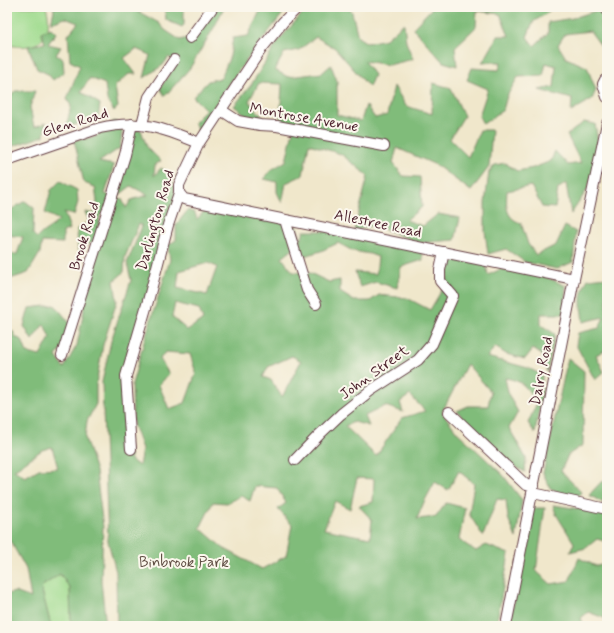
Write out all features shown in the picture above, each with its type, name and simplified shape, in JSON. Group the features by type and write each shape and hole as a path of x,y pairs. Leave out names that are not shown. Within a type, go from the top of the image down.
{"street":[{"path":"190,38 213,7"},
{"name":"Darlington Road","path":"131,449 126,376 168,225 179,193 180,185 199,143 262,48 283,22 298,7"},
{"name":"Brook Road","path":"62,355 125,156 137,124 150,97 174,60"},
{"path":"607,80 605,80 603,84 607,97"},
{"name":"Montrose Avenue","path":"221,110 238,121 277,126 384,146"},
{"name":"Dalry Road","path":"506,626 574,279 607,123"},
{"name":"Glen Road","path":"7,160 100,128 114,125 137,124 172,132 199,143"},
{"name":"Allestree Road","path":"179,193 184,199 574,279"},
{"path":"285,220 307,290 316,304"},
{"name":"John Street","path":"295,460 341,414 370,392 418,360 432,344 453,296 440,282 440,270 444,252"},
{"path":"449,412 533,490 607,509"}],"green space":[{"path":"7,7 46,7 48,12 47,29 42,39 38,43 30,46 7,45"},
{"path":"53,7 130,7 159,23 165,30 180,40 191,37 214,7 224,7 215,26 190,68 165,96 160,88 177,63 169,57 163,65 144,78 150,55 136,49 124,58 136,74 129,74 115,86 118,107 114,111 107,100 105,84 90,78 81,92 100,104 98,119 66,127 71,106 67,99 80,66 70,61 68,35 78,23 65,18 51,23 54,10"},
{"path":"165,7 184,7 184,25 182,27 166,20"},
{"path":"262,7 288,7 239,70 198,131 194,122 206,110 193,97 208,81 221,78 230,56 233,38 248,36"},
{"path":"308,7 348,7 352,12 358,37 367,43 386,39 404,23 406,42 413,59 389,65 364,61 374,75 369,87 335,48 316,37 299,50 284,53 275,70 288,77 322,73 331,65 337,81 337,115 361,121 366,105 375,118 387,115 394,86 406,106 432,114 433,83 451,88 464,116 450,139 468,157 480,130 492,130 489,167 471,191 436,165 397,148 393,163 403,176 420,177 422,207 406,220 423,226 438,214 460,218 455,240 419,243 374,225 354,231 368,176 341,154 309,144 303,175 286,183 282,203 277,192 277,182 264,179 271,170 286,161 295,122 280,121 282,84 259,83 249,101 264,119 249,117 234,106 251,85 279,40"},
{"path":"433,7 548,7 549,12 533,22 527,37 534,46 548,33 548,22 573,18 595,11 594,7 600,7 607,20 607,67 604,50 590,31 565,34 558,45 566,58 587,67 596,90 592,99 571,112 572,99 539,90 554,87 556,66 546,63 543,76 518,77 507,96 503,110 483,124 479,116 488,89 467,80 472,68 499,70 501,62 482,62 498,36 509,36 500,14 477,11 476,27 455,47 457,66 443,62 413,28"},
{"path":"51,28 56,33 48,44 61,47 56,55 63,59 64,72 53,80 48,74 37,69 28,46 45,43 41,32"},
{"path":"15,91 35,91 30,107 34,127 46,123 44,136 7,148 7,130 10,129 7,127 7,100"},
{"name":"Binbrook Park","path":"114,121 123,125 120,148 99,162 114,165 105,194 122,199 126,208 131,200 148,195 131,186 118,196 121,168 135,130 141,130 147,147 161,161 155,165 154,176 161,168 170,176 175,192 177,210 128,351 125,428 131,460 139,466 142,449 133,424 132,384 170,260 168,245 176,240 176,225 188,210 195,213 197,219 211,204 296,225 301,241 304,231 326,231 422,250 423,260 401,267 397,288 376,282 360,287 355,272 376,274 378,257 353,251 338,243 321,251 304,256 297,246 282,258 293,272 310,273 329,282 340,280 340,292 354,301 370,301 379,295 407,298 430,310 446,283 451,259 486,264 488,275 501,269 544,276 566,286 564,314 541,314 541,325 555,334 547,372 542,355 533,349 525,359 506,354 495,347 487,357 528,368 542,375 542,393 535,433 528,423 536,405 528,390 521,383 505,378 509,396 518,412 509,428 526,458 525,472 497,456 457,411 468,406 488,406 491,392 467,364 442,412 457,432 503,475 522,500 516,538 508,518 506,500 497,499 483,536 469,514 474,484 459,471 448,490 435,482 417,519 436,517 446,503 465,508 459,540 476,551 486,545 509,554 496,626 117,626 116,572 108,541 102,382 111,341 131,280 127,263 142,226 139,224 125,257 124,272 114,281 117,301 103,345 96,384 96,404 87,421 85,438 96,471 103,527 101,581 106,626 70,626 70,588 60,574 41,587 51,626 7,626 7,594 15,592 31,598 26,569 11,542 7,541 7,390 12,382 7,383 7,331 13,331 15,337 22,340 27,353 40,356 50,338 44,324 32,340 24,326 29,308 55,305 73,327 70,340 56,356 64,368 77,345 84,310 79,294 108,209 100,215 97,239 78,251 77,229 89,221 85,212 94,214 97,202 95,187 84,183 74,140 95,137","holes":["208,263 217,267 207,295 177,288 179,271","175,303 199,309 203,320 187,330 172,317","165,352 190,354 196,373 185,403 169,409 159,385 169,374 160,359","292,356 301,361 282,397 271,380 263,377 268,367","410,395 425,411 402,418 376,456 345,426 354,422 369,426 365,416 385,406 403,412 400,402","52,447 58,468 39,469 25,477 14,470 42,450","357,478 374,479 373,502 359,506 372,520 370,538 324,529 335,501 350,509","255,486 277,488 286,503 278,509 292,525 286,556 262,569 223,548 200,528 213,502 227,503 241,496 250,501"]},
{"path":"584,122 595,124 600,154 587,190 571,214 566,183 558,189 555,208 542,207 531,186 507,191 507,206 509,214 516,221 521,223 528,244 536,255 556,245 565,226 576,232 573,262 557,269 525,262 506,249 488,254 485,231 485,203 489,172 495,165 505,163 517,171 533,168 551,161 555,151 568,165 581,163 567,135"},
{"path":"60,181 77,190 78,202 74,215 64,212 70,229 63,232 63,243 42,242 40,253 28,273 7,280 7,254 17,254 23,237 7,235 7,212 25,201 34,208 33,234 37,238 59,220 45,213 51,190"},
{"path":"607,277 607,349 596,355 604,372 595,380 576,345 578,333 599,328 604,317 583,322 581,295 588,279"},
{"path":"568,358 584,371 583,445 568,455 561,471 581,492 575,500 550,488 543,473"},
{"path":"607,481 607,504 605,504 589,495 601,482"},
{"path":"553,505 607,513 607,542 597,539 586,548 570,552 574,543 556,514"},
{"path":"533,508 545,508 536,571 551,584 569,581 579,558 596,566 607,564 607,619 588,612 581,618 584,626 509,626"},
{"path":"60,574 70,588 70,626 51,626 41,587"}]}
